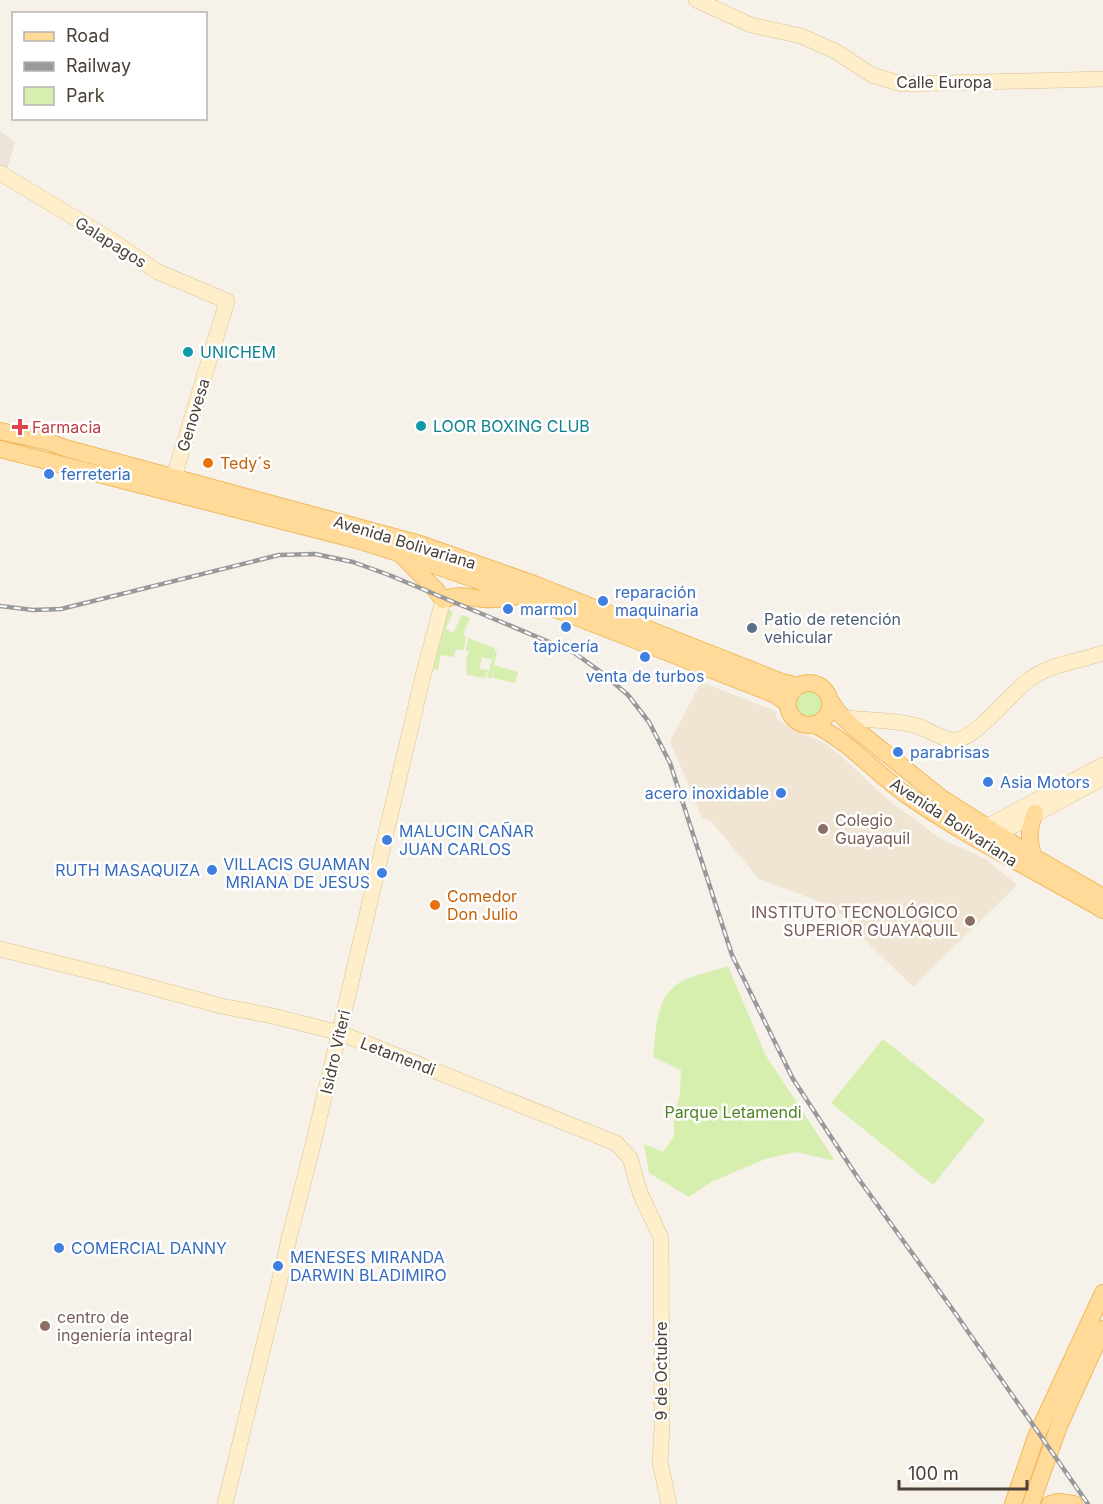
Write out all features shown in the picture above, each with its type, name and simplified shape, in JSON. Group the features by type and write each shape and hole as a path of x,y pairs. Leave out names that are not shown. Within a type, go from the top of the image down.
{"main road":[{"name":"Avenida Bolivariana","path":"0,431 49,442 420,544 534,584 782,682 798,686"},
{"name":"Avenida Bolivariana","path":"0,449 357,540 398,553 523,596 776,695 788,704"},
{"path":"398,553 435,589 443,600 454,595 468,595 483,599 523,596"},
{"path":"808,683 818,685 830,700 828,713 813,724 801,723 789,710 788,704 793,691 798,686 808,683"},
{"name":"Avenida Bolivariana","path":"830,700 845,718 988,837 1103,910"},
{"name":"Avenida Bolivariana","path":"813,724 829,732 906,794 988,837 1034,857 1103,897"},
{"path":"1034,857 1029,844 1030,827 1035,813"},
{"path":"1013,1504 1036,1437 1103,1293"},
{"path":"1030,1504 1059,1426 1103,1329"},
{"path":"1050,1504 1058,1502 1074,1504"}],"street":[{"name":"Calle Europa","path":"696,0 752,25 801,36 835,51 872,75 902,84 1103,79"},
{"name":"Galapagos","path":"0,173 113,241 158,272 227,302"},
{"name":"Genovesa","path":"174,494 174,477 227,302"},
{"name":"Isidro Viteri","path":"225,1504 340,1033 417,700 443,600"},
{"path":"845,718 910,724 926,728 949,740 960,740 975,730 1030,678 1057,664 1103,653"},
{"path":"988,837 1103,765"},
{"path":"988,837 1103,778"},
{"name":"Letamendi","path":"0,949 221,1006 340,1033 616,1143 630,1158 640,1193 661,1238"},
{"name":"9 de Octubre","path":"661,1238 662,1427 660,1462 669,1504"}],"shaded area":[{"path":"0,131 15,142 7,169 0,164"},
{"name":"Colegio Guayaquil","path":"701,682 775,711 778,720 796,731 823,742 888,800 941,839 986,859 1017,885 913,987 843,916 829,905 759,879 710,820 702,818 670,741"}],"green space":[{"path":"446,609 453,612 446,629 453,633 462,615 470,618 463,635 466,637 464,650 456,649 454,657 441,655 438,670 431,669 433,654 440,655 434,653"},
{"path":"468,638 495,648 493,657 495,651 497,652 494,665 518,672 515,683 493,678 493,674 491,679 487,677 492,660 482,657 479,669 488,670 485,678 467,675"},
{"path":"809,688 820,693 825,704 820,715 809,720 798,715 793,704 798,693"},
{"name":"Parque Letamendi","path":"728,966 765,1054 835,1161 796,1152 765,1159 711,1182 689,1197 649,1173 644,1144 663,1152 674,1136 674,1118 680,1094 681,1070 653,1057 656,1027 661,1006 671,989 690,978"},
{"path":"883,1039 985,1120 933,1185 831,1103"}],"railway":[{"path":"0,606 33,610 61,609 279,555 315,554 353,562 389,575 573,652 601,672 628,695 649,722 670,763 732,955 793,1079 858,1178 1088,1504"}],"place":[{"name":"UNICHEM","path":"188,352"},
{"name":"LOOR BOXING CLUB","path":"421,426"},
{"name":"Farmacia","path":"20,427"},
{"name":"Tedy´s","path":"208,463"},
{"name":"ferreteria","path":"49,474"},
{"name":"reparación maquinaria","path":"603,601"},
{"name":"marmol","path":"508,609"},
{"name":"tapicería","path":"566,627"},
{"name":"Patio de retención vehicular","path":"752,628"},
{"name":"venta de turbos","path":"645,657"},
{"name":"parabrisas","path":"898,752"},
{"name":"Asia Motors","path":"988,782"},
{"name":"acero inoxidable","path":"781,793"},
{"name":"Colegio Guayaquil","path":"823,829"},
{"name":"MALUCIN CAÑAR JUAN CARLOS","path":"387,840"},
{"name":"RUTH MASAQUIZA","path":"212,870"},
{"name":"VILLACIS GUAMAN MRIANA DE JESUS","path":"382,873"},
{"name":"Comedor Don Julio","path":"435,905"},
{"name":"INSTITUTO TECNOLÓGICO SUPERIOR GUAYAQUIL","path":"970,921"},
{"name":"COMERCIAL DANNY","path":"59,1248"},
{"name":"MENESES MIRANDA DARWIN BLADIMIRO","path":"278,1266"},
{"name":"centro de ingeniería integral","path":"45,1326"}]}
